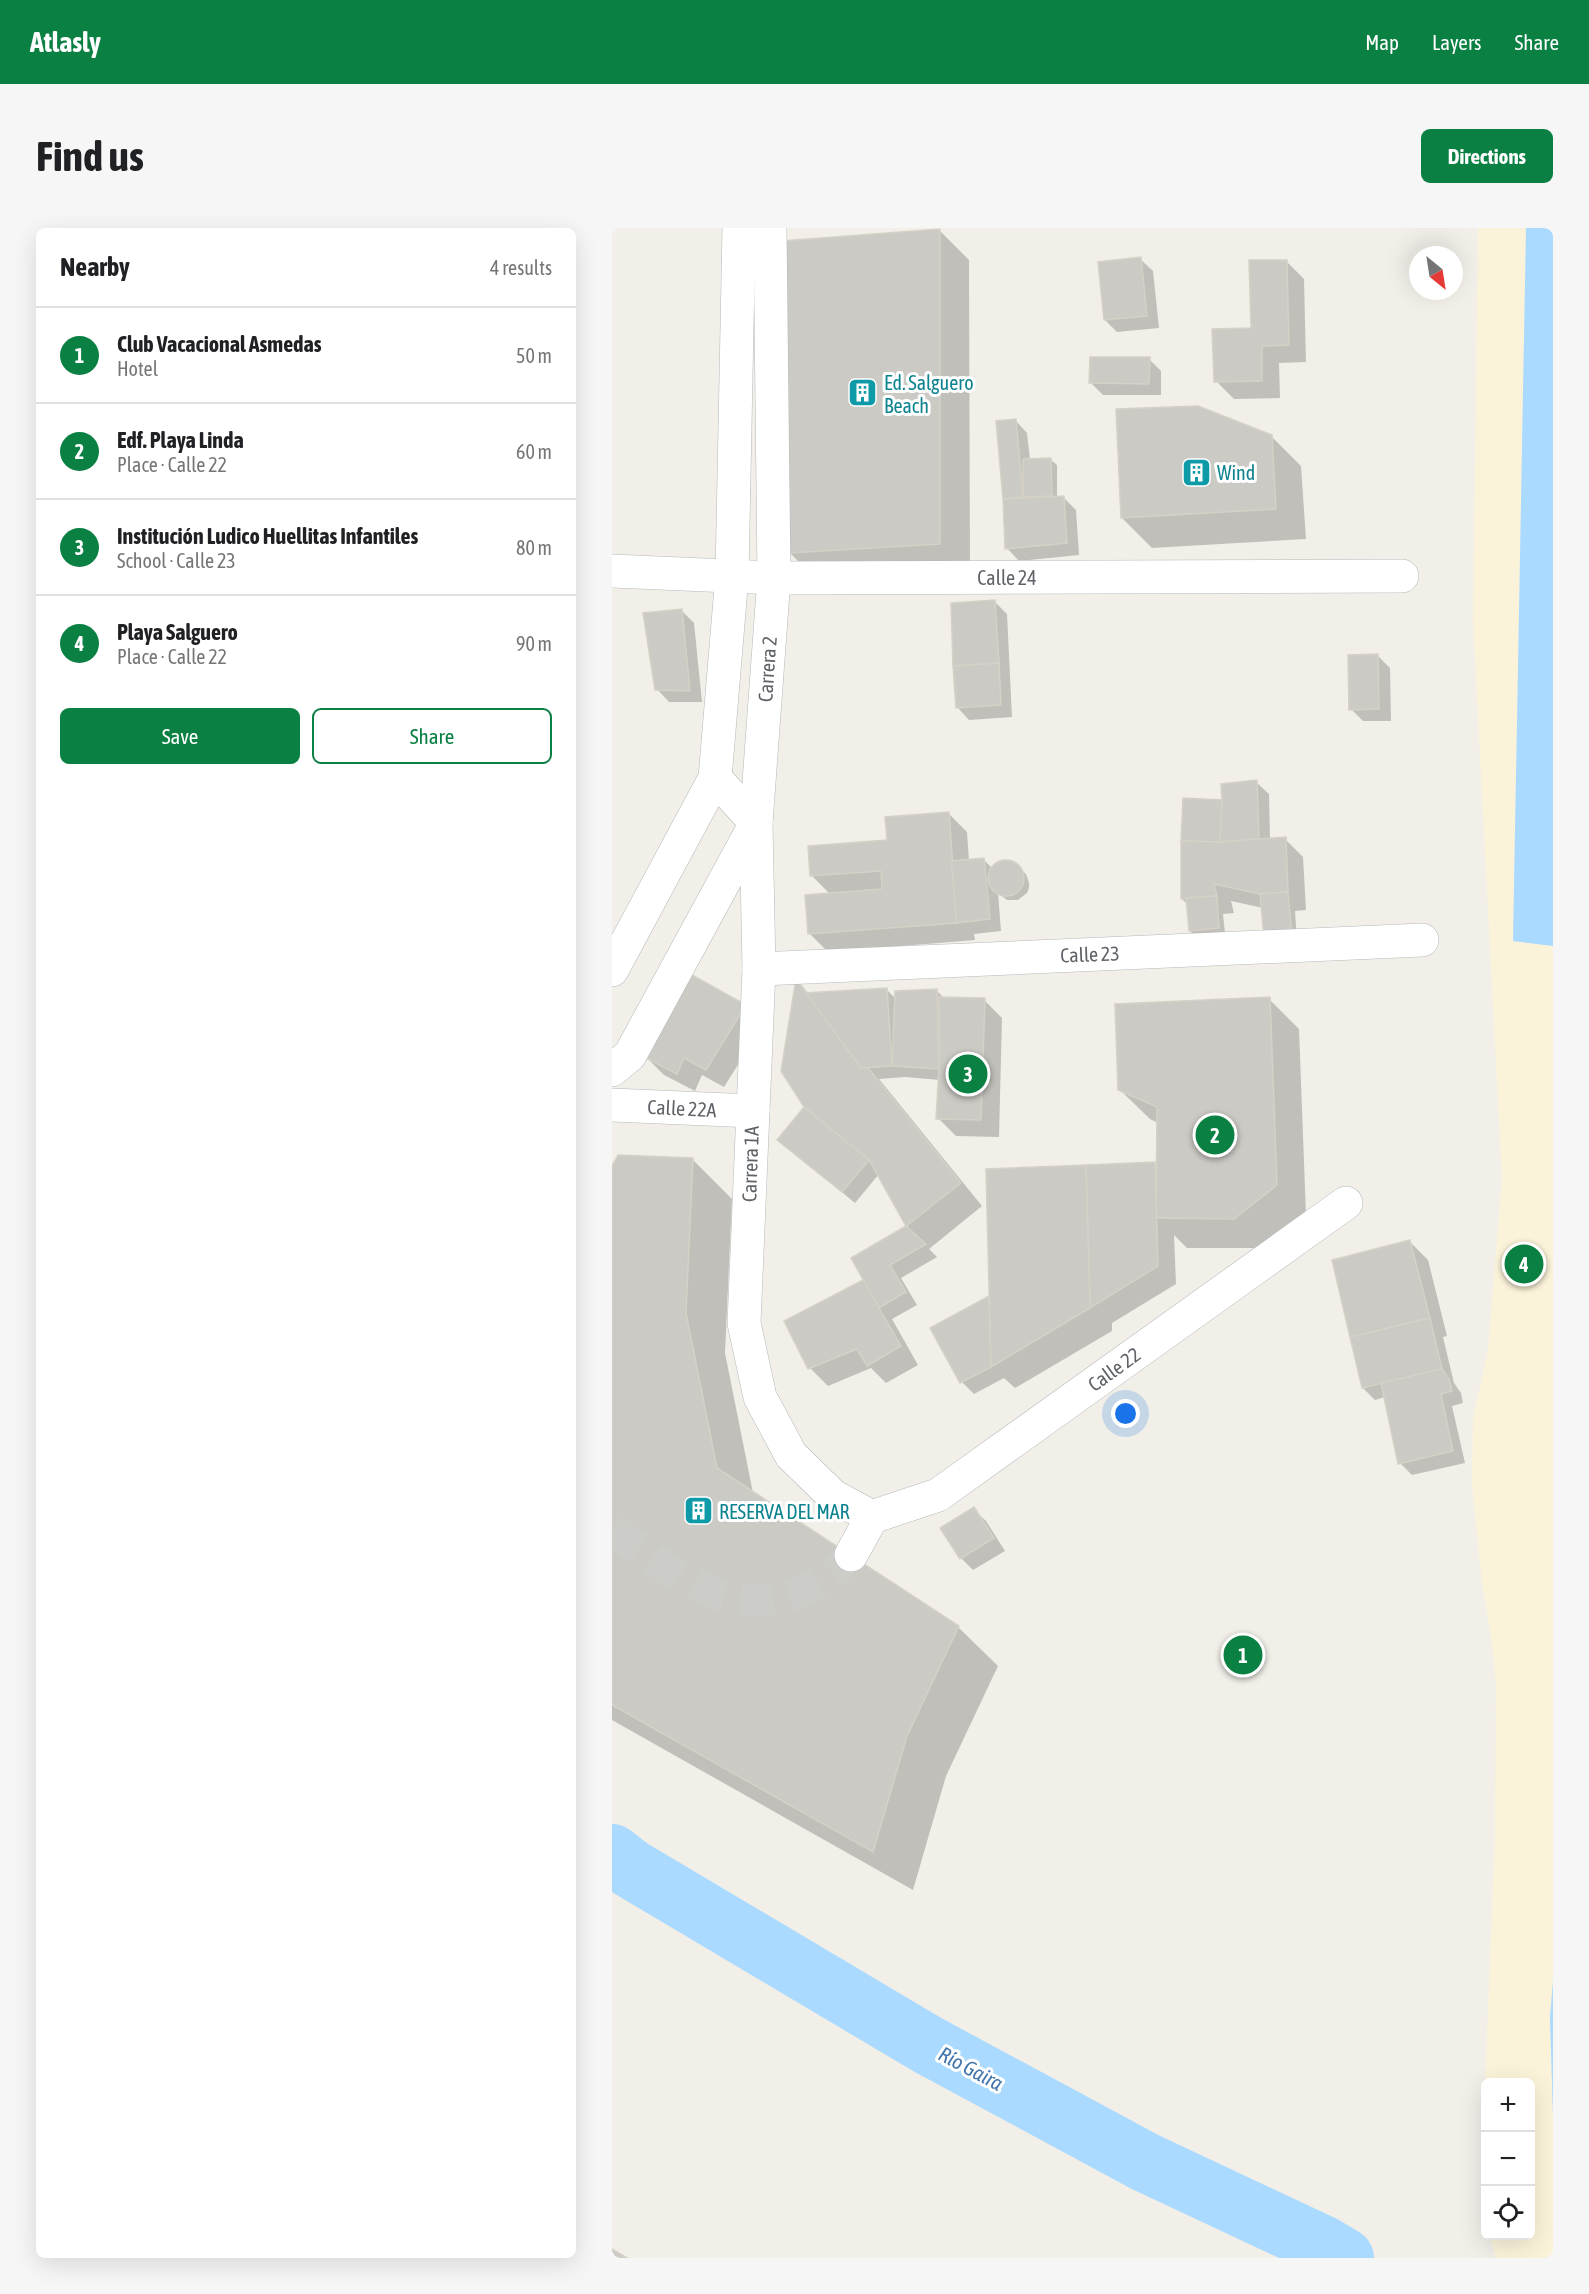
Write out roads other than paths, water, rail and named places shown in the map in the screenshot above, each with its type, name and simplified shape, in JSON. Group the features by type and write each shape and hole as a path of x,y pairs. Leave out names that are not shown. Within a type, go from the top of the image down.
{"street":[{"path":"612,970 715,778 732,576 739,228"},
{"name":"Carrera 2","path":"612,1070 630,1055 756,823 774,578 770,228"},
{"name":"Calle 24","path":"612,571 774,578 1402,576"},
{"path":"715,778 756,823"},
{"name":"Carrera 1A","path":"756,823 759,969 744,1323 760,1397 791,1455 833,1496 872,1517"},
{"name":"Calle 23","path":"759,969 1422,940"},
{"name":"Calle 22A","path":"612,1105 753,1111"},
{"name":"Calle 22","path":"872,1517 938,1495 1346,1203"},
{"path":"851,1555 872,1517"}],"water":[{"path":"1526,228 1553,228 1553,946 1513,941"},
{"path":"1553,1981 1553,2115 1550,2018"}],"waterway":[{"name":"Río Gaira","path":"612,1854 630,1868 928,2045 1145,2162 1324,2246 1344,2258"}],"tunnel":[{"path":"612,1530 662,1565 693,1583 715,1593 736,1598 777,1599 796,1593 815,1584 851,1555"}],"place":[{"name":"Ed. Salguero Beach","path":"863,393"},
{"name":"Wind","path":"1196,472"},
{"name":"Institución Ludico Huellitas Infantiles","path":"968,1074"},
{"name":"Edf. Playa Linda","path":"1215,1135"},
{"name":"Playa Salguero","path":"1524,1264"},
{"name":"RESERVA DEL MAR","path":"698,1511"},
{"name":"Club Vacacional Asmedas","path":"1243,1655"}]}
